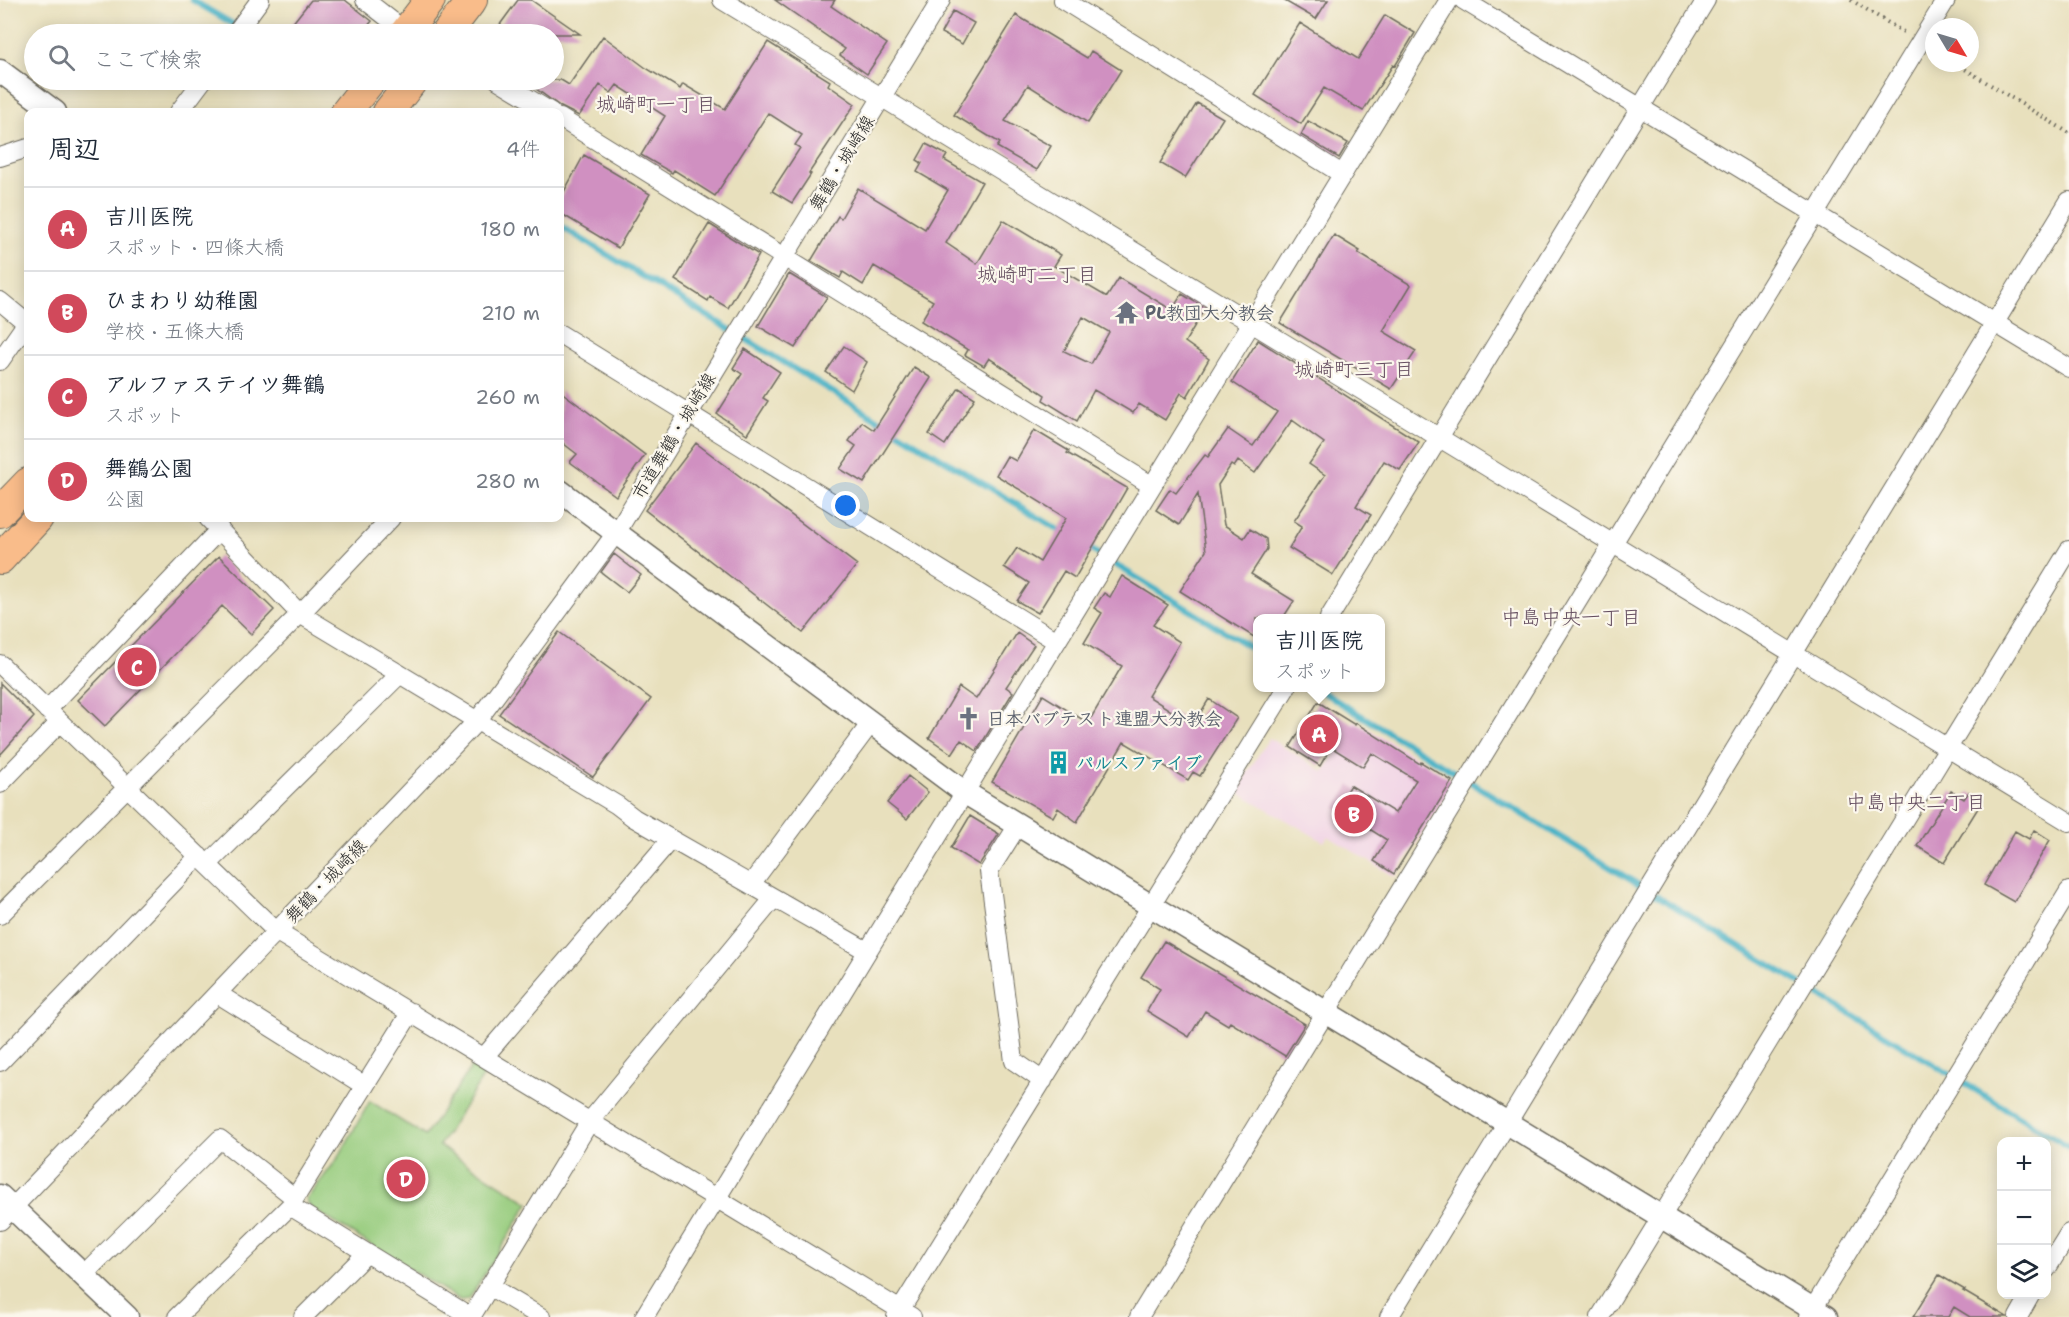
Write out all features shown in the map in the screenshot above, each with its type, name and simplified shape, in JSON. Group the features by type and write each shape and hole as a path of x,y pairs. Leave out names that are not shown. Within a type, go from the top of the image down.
{"highway":[{"path":"412,24 430,0"},
{"path":"454,24 472,0"},
{"path":"349,108 363,90"},
{"path":"391,108 404,90"},
{"path":"0,512 24,487"},
{"path":"0,559 34,522"}],"street":[{"path":"242,24 260,0"},
{"path":"365,0 394,24"},
{"path":"722,0 2069,822"},
{"name":"舞鶴・城崎線","path":"738,333 941,0"},
{"path":"1063,0 1342,174"},
{"path":"648,1316 867,951 1449,0"},
{"path":"1462,0 2069,368"},
{"path":"1331,614 1706,0"},
{"path":"1139,1317 1946,0"},
{"path":"0,71 24,89"},
{"path":"25,90 50,108"},
{"path":"182,108 196,90"},
{"path":"515,90 544,108"},
{"path":"564,121 1151,485"},
{"path":"0,157 24,149"},
{"path":"1389,1317 2069,201"},
{"path":"0,301 24,320"},
{"path":"0,361 24,328"},
{"name":"市道舞鶴・城崎線","path":"616,533 738,333"},
{"path":"564,336 1056,641"},
{"path":"564,494 964,792 1508,1123 1816,1314 1955,1076 2069,891"},
{"path":"0,915 300,614 387,522"},
{"path":"0,784 214,524 300,614 617,805 634,818 867,951"},
{"name":"舞鶴・城崎線","path":"4,1208 218,994 477,721 616,533"},
{"path":"1600,1317 2069,550"},
{"path":"0,664 277,932 717,1198 903,1315 1043,1081 1283,692"},
{"path":"0,1062 204,860 400,674"},
{"path":"751,884 871,723"},
{"path":"1018,825 989,871 1014,1061 1043,1081"},
{"path":"484,1057 671,839"},
{"path":"83,1275 220,1139 293,1202 367,1253 471,1317 590,1121 774,898"},
{"path":"218,994 365,1086"},
{"path":"177,1317 293,1202 411,1012"},
{"path":"4,1208 83,1275 127,1317"},
{"path":"2051,1262 2069,1233"},
{"path":"303,1317 367,1253"},
{"path":"489,1286 541,1317"},
{"path":"2018,1317 2028,1299"}],"path":[{"path":"1851,0 1920,42"},
{"path":"1970,72 2069,132"}],"shaded area":[{"path":"1354,720 1455,781 1395,877 1328,836 1324,842 1236,791 1269,738 1324,772"}],"green space":[{"path":"472,1066 485,1074 439,1146 529,1203 469,1299 460,1300 311,1208 306,1200 338,1158 370,1101 425,1136"}],"building":[{"path":"311,0 345,0 372,21 369,24 292,24"},
{"path":"518,0 531,0 580,34 564,34 564,24 500,24"},
{"path":"775,0 835,0 831,6 887,44 867,74 840,55 845,49"},
{"path":"1283,0 1328,0 1316,19"},
{"path":"953,11 974,23 962,44 941,33"},
{"path":"1016,15 1087,58 1091,51 1121,70 1088,123 1028,85 1005,121 1051,146 1037,170 997,147 1000,143 954,115"},
{"path":"1385,15 1415,33 1363,111 1324,88 1301,124 1255,95 1300,23 1358,59"},
{"path":"603,36 646,68 680,89 683,84 725,109 768,42 830,81 828,85 855,104 792,203 772,191 800,148 795,145 802,135 768,113 715,196 674,170 672,173 641,155 665,116 617,85 611,93 600,85 579,116 561,107 538,90 564,90 564,82 569,85"},
{"path":"1197,103 1223,118 1185,178 1160,163"},
{"path":"1308,121 1348,143 1339,158 1301,135"},
{"path":"926,144 947,155 944,160 982,182 946,243 977,264 1003,220 1061,255 1054,266 1107,297 1119,278 1172,310 1182,294 1205,308 1185,342 1209,359 1187,397 1181,393 1165,420 1139,404 1133,413 1094,390 1077,421 1043,400 1045,395 989,358 984,366 965,355 968,350 921,321 933,301 874,266 863,285 843,272 840,278 811,261 838,216 841,218 858,188 925,229 948,190 917,172 922,163 917,160","holes":["1083,317 1109,332 1091,364 1064,351"]},
{"path":"584,155 650,194 618,248 564,215 564,192"},
{"path":"709,224 759,255 728,308 710,297 708,301 675,280"},
{"path":"1334,235 1360,251 1358,253 1411,285 1383,331 1416,351 1391,389 1280,323"},
{"path":"789,274 827,297 795,348 758,326"},
{"path":"1258,340 1419,442 1400,470 1384,461 1356,506 1371,515 1333,575 1289,548 1302,526 1294,521 1325,475 1309,464 1324,443 1292,420 1255,473 1238,461 1234,467 1231,465 1218,485 1224,525 1244,538 1250,529 1266,539 1267,549 1251,574 1294,601 1286,614 1253,614 1253,637 1180,591 1206,551 1198,494 1179,525 1156,510 1170,489 1176,493 1205,455 1208,457 1228,429 1253,446 1277,412 1232,382"},
{"path":"844,346 867,362 852,390 826,372"},
{"path":"745,349 780,372 763,398 768,401 747,434 717,414 742,374 733,368"},
{"path":"914,367 931,378 864,483 840,469 856,446 849,441 862,422 874,430"},
{"path":"959,388 975,398 945,445 929,434"},
{"path":"564,394 645,455 616,496 570,462 577,454 564,444"},
{"path":"1034,430 1069,451 1067,453 1127,488 1075,578 1064,571 1038,613 1017,601 1029,583 1004,567 1017,548 1040,562 1066,518 996,475 1007,456 1016,461"},
{"path":"696,443 857,565 803,633 645,510"},
{"path":"614,554 641,575 627,592 601,572"},
{"path":"219,556 274,610 251,634 222,606 105,726 78,700"},
{"path":"1122,576 1168,605 1153,625 1180,642 1148,696 1193,725 1209,699 1237,718 1200,776 1193,772 1188,780 1124,742 1077,822 1058,808 1053,817 992,782 1043,695 1088,723 1122,666 1084,643 1102,613 1094,608 1104,593 1110,597"},
{"path":"559,632 651,699 593,777 499,714"},
{"name":"日本バブテスト連盟大分教会","path":"1017,633 1034,645 1006,687 1013,692 977,751 961,740 952,754 929,738 959,687 976,699"},
{"path":"0,683 34,717 0,755"},
{"path":"1318,702 1452,781 1394,874 1374,861 1387,840 1336,808 1350,785 1395,813 1416,780 1372,753 1363,767 1331,747 1320,766 1290,747"},
{"path":"908,776 928,792 907,819 887,803"},
{"path":"1951,791 1964,799 1969,792 1983,800 1944,863 1917,846"},
{"path":"970,816 999,834 979,865 951,848"},
{"path":"2034,830 2050,840 2014,902 1984,885 2015,831 2029,839"},
{"path":"1164,941 1305,1024 1285,1056 1230,1022 1228,1025 1205,1011 1189,1037 1147,1011 1160,989 1141,977"},
{"path":"1939,1275 2007,1317 1970,1317 1954,1307 1948,1317 1913,1317"}],"waterway":[{"path":"192,0 233,24"},
{"path":"564,228 1064,533"},
{"path":"1085,546 1253,649"},
{"path":"1323,692 2069,1147"}],"place":[{"name":"PL教団大分教会","path":"1127,313"},
{"name":"アルファステイツ舞鶴","path":"137,667"},
{"name":"日本バブテスト連盟大分教会","path":"969,719"},
{"name":"吉川医院","path":"1319,734"},
{"name":"パルスファイブ","path":"1058,763"},
{"name":"ひまわり幼稚園","path":"1354,814"},
{"name":"舞鶴公園","path":"406,1179"}],"district":[{"name":"城崎町一丁目","path":"656,104"},
{"name":"城崎町二丁目","path":"1037,274"},
{"name":"城崎町三丁目","path":"1354,369"},
{"name":"中島中央一丁目","path":"1571,617"},
{"name":"中島中央二丁目","path":"1916,802"}]}
